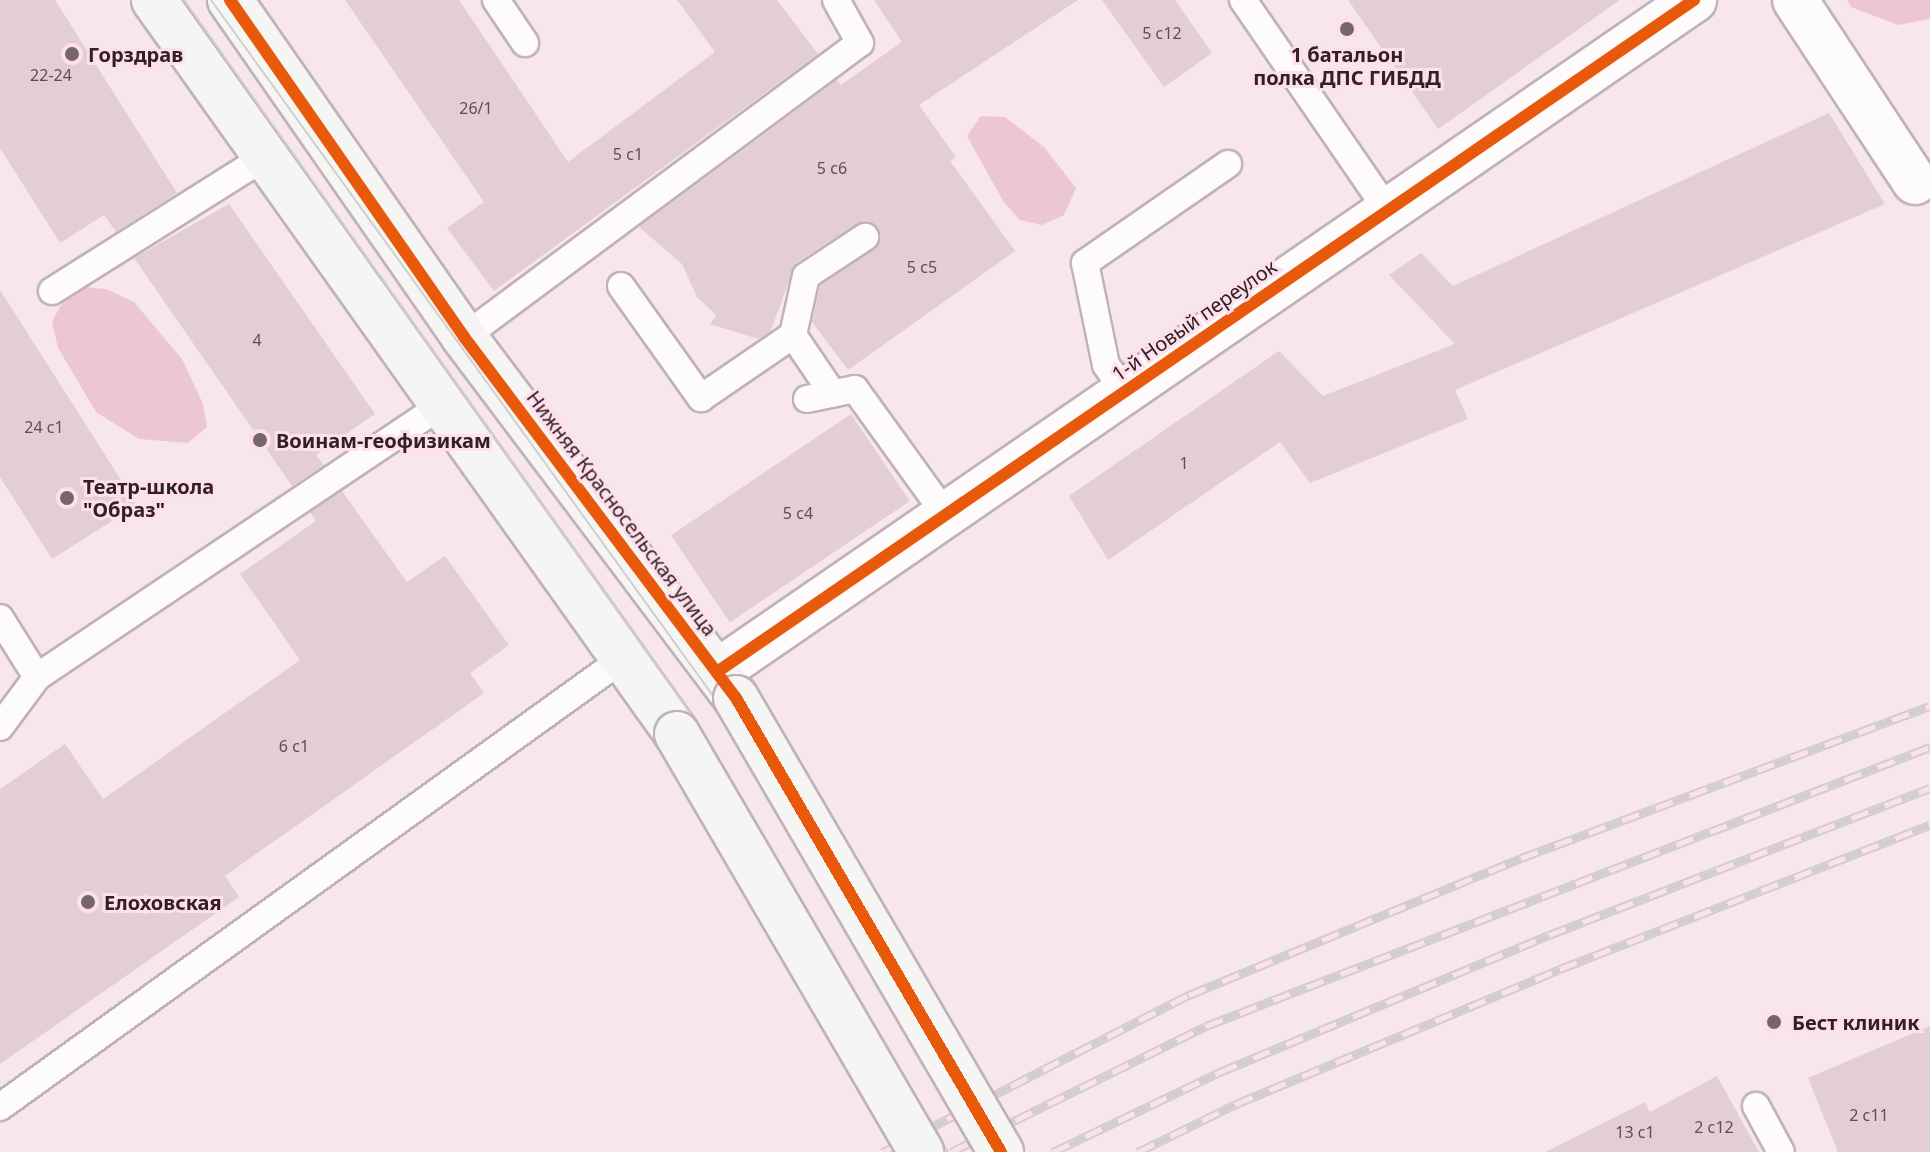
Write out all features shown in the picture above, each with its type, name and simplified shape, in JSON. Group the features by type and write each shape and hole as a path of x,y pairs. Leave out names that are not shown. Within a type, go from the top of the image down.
{"street":[{"path":"154,0 440,406 625,657 677,734 921,1152"},
{"name":"Нижняя Красносельская улица","path":"230,0 464,337 726,685 1001,1152"},
{"name":"1-й Новый переулок","path":"726,685 946,515 1694,0"},
{"path":"1795,0 1922,190"}],"lane":[{"path":"496,0 525,43"},
{"path":"464,337 860,43 836,0"},
{"path":"1243,0 1388,211"},
{"path":"52,291 265,157"},
{"path":"1125,392 1106,365 1085,263 1228,164"},
{"path":"865,237 806,276 793,335 820,397 855,389 946,515"},
{"path":"621,286 701,398 793,335"},
{"path":"0,727 37,677 440,406"},
{"path":"0,618 37,677"},
{"path":"0,1107 625,657"},
{"path":"1756,1106 1781,1152"}],"shaded area":[{"path":"1847,0 1930,0 1930,19 1898,25 1851,7"},
{"path":"981,116 1005,117 1044,147 1076,188 1064,215 1042,225 1020,220 1003,201 967,136"},
{"path":"83,287 106,289 134,302 182,359 203,404 207,427 188,443 139,439 96,412 58,348 52,322 63,301"}],"building":[{"path":"0,0 55,0 177,193 116,232 104,215 60,243 0,148"},
{"path":"345,0 459,0 568,162 715,52 677,0 777,0 818,54 494,291 447,228 484,202"},
{"path":"874,0 1078,0 919,105 956,157 950,161 1015,251 848,370 812,322 820,286 879,245 881,235 873,223 856,224 796,263 770,332 758,339 710,324 716,315 697,297 682,264 639,227 837,80 841,85 902,42"},
{"path":"1102,0 1175,0 1212,53 1164,87"},
{"path":"1348,0 1620,0 1438,129"},
{"path":"1829,113 1885,204 1455,390 1468,419 1310,483 1280,442 1108,560 1069,496 1279,351 1323,396 1455,344 1389,275 1421,253 1453,286"},
{"path":"229,204 375,414 316,455 324,465 292,486 134,258"},
{"path":"0,290 137,505 52,559 0,477"},
{"path":"851,414 910,501 730,622 671,535"},
{"path":"342,491 407,582 445,556 509,645 470,673 484,693 225,876 239,897 0,1064 0,789 65,744 103,799 300,660 240,574 316,521 310,512"},
{"path":"1930,1026 1930,1152 1838,1152 1808,1078"},
{"path":"1717,1076 1759,1152 1545,1152 1645,1102 1650,1112"}],"tram line":[{"path":"184,0 696,721 948,1152"},
{"path":"211,0 721,707 981,1152"}],"railway":[{"path":"883,1152 1189,995 1521,858 1930,706"},
{"path":"951,1152 1206,1026 1930,747"},
{"path":"1053,1152 1220,1072 1549,935 1930,788"},
{"path":"1138,1152 1236,1104 1560,969 1930,825"}],"cycle path":[{"path":"230,0 464,337 736,698 1001,1152"},
{"path":"717,672 1694,0"}],"place":[{"name":"1 батальон полка ДПС ГИБДД","path":"1347,29"},
{"name":"Горздрав","path":"72,54"},
{"name":"Воинам-геофизикам","path":"260,440"},
{"name":"Театр-школа \"Образ\"","path":"67,498"},
{"name":"Елоховская","path":"88,902"},
{"name":"Бест клиник","path":"1774,1022"}]}
